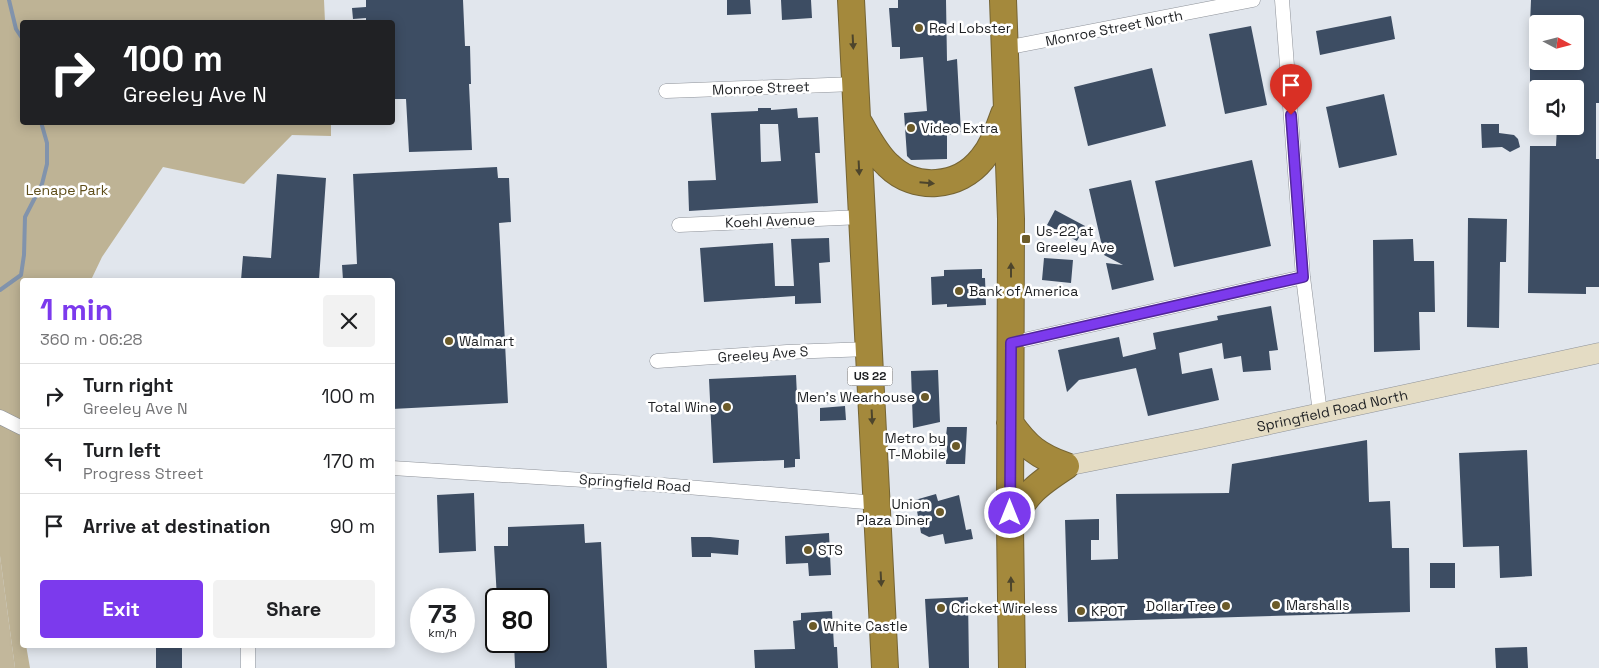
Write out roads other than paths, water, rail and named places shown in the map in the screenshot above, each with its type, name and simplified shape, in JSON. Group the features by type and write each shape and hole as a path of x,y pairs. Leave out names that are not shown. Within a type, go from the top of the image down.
{"highway":[{"name":"US 22","path":"851,0 886,668"},
{"path":"1003,0 1011,210 1010,526 1012,668"},
{"path":"856,118 882,160 895,172 919,182 941,183 964,175 977,165 993,143 1008,105"},
{"path":"1010,424 1031,449 1049,460 1066,466"},
{"path":"1010,526 1022,503 1033,490 1066,466"}],"street":[{"name":"Monroe Street North","path":"1005,48 1253,0"},
{"path":"1282,0 1303,277 1320,413"},
{"name":"Monroe Street","path":"666,91 855,84"},
{"name":"Koehl Avenue","path":"679,225 862,218"},
{"path":"1011,343 1303,277"},
{"name":"Greeley Ave S","path":"657,361 787,352 869,349"},
{"name":"Springfield Road North","path":"1066,466 1599,352"},
{"path":"0,417 20,427"},
{"name":"Springfield Road","path":"395,468 663,485 877,503"},
{"path":"248,648 248,668"}],"waterway":[{"path":"9,0 16,29 20,35"},
{"path":"0,290 21,275 24,255 25,217 42,184 47,164 47,143 42,125"}],"place":[{"name":"Red Lobster","path":"919,28"},
{"name":"Video Extra","path":"911,128"},
{"name":"Us-22 at Greeley Ave","path":"1026,239"},
{"name":"Bank of America","path":"959,291"},
{"name":"Walmart","path":"449,341"},
{"name":"Men's Wearhouse","path":"925,397"},
{"name":"Total Wine","path":"727,407"},
{"name":"Metro by T-Mobile","path":"956,446"},
{"name":"Union Plaza Diner","path":"940,512"},
{"name":"STS","path":"808,550"},
{"name":"Marshalls","path":"1276,605"},
{"name":"Dollar Tree","path":"1226,606"},
{"name":"Cricket Wireless","path":"941,608"},
{"name":"KPOT","path":"1081,611"},
{"name":"White Castle","path":"813,626"}],"park label":[{"name":"Lenape Park","path":"67,190"}]}
